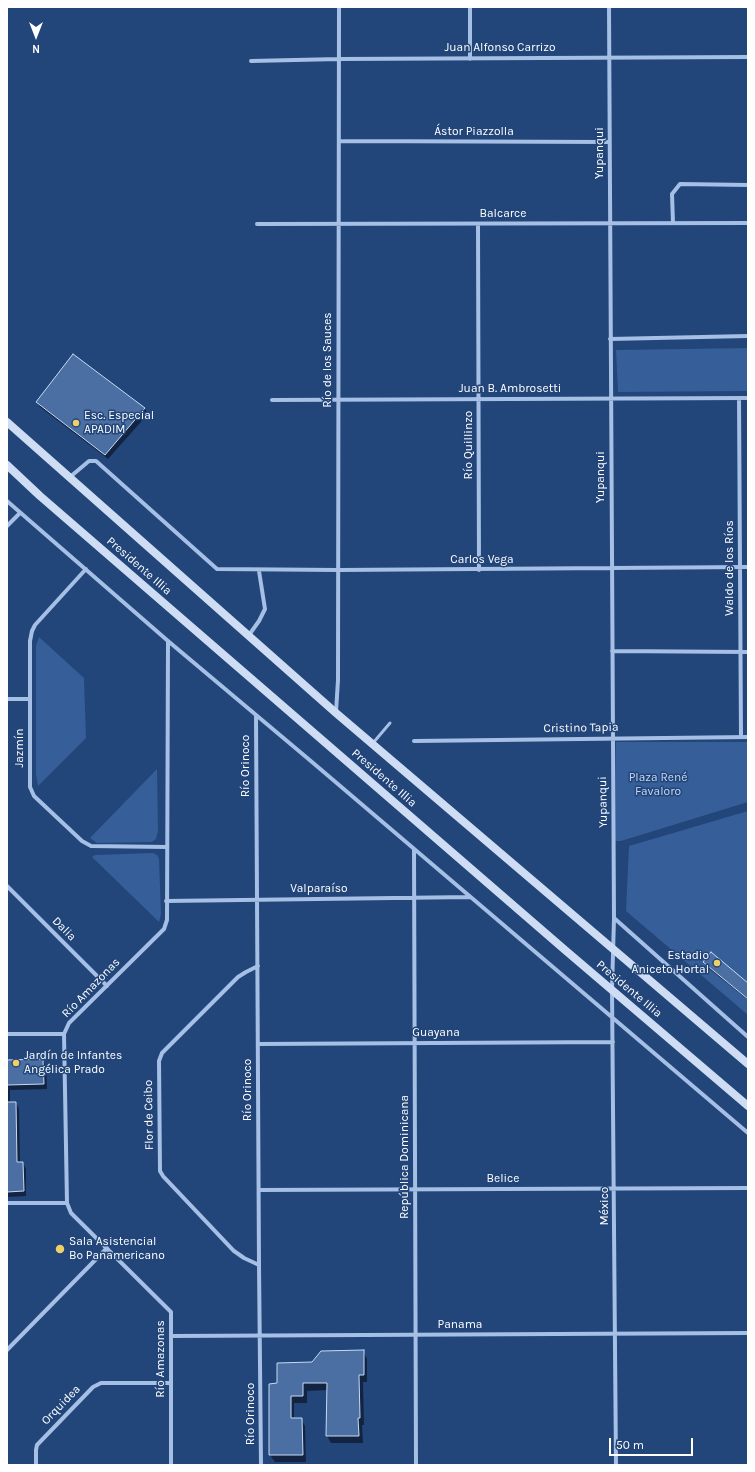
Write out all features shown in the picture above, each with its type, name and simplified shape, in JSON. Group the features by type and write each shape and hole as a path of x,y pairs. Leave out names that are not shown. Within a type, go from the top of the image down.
{"main road":[{"name":"Presidente Illia","path":"7,422 336,713 748,1064"},
{"name":"Presidente Illia","path":"7,465 40,496 748,1106"}],"street":[{"name":"Río de los Sauces","path":"336,713 338,680 339,7"},
{"path":"470,7 470,58"},
{"name":"Yupanqui","path":"609,7 613,948"},
{"name":"Juan Alfonso Carrizo","path":"251,61 339,59 748,57"},
{"name":"Ástor Piazzolla","path":"339,141 610,142"},
{"path":"673,223 672,194 680,184 748,185"},
{"name":"Balcarce","path":"258,224 748,223"},
{"name":"Río Quillinzo","path":"478,224 479,570"},
{"path":"610,339 748,336"},
{"name":"Waldo de los Ríos","path":"739,398 741,737"},
{"name":"Juan B. Ambrosetti","path":"272,400 748,398"},
{"name":"Carlos Vega","path":"70,477 89,461 96,461 217,569 259,571 748,567"},
{"path":"7,501 168,641 748,1133"},
{"path":"7,526 20,513"},
{"name":"Jazmín","path":"86,569 35,625 32,631 30,641 30,787 34,796 82,841 91,846 167,847"},
{"path":"249,635 265,609 259,571"},
{"name":"Río Amazonas","path":"168,641 167,920 164,929 69,1023 64,1034 67,1203 71,1212 172,1312 171,1465"},
{"path":"612,651 748,652"},
{"path":"7,699 30,699"},
{"name":"Río Orinoco","path":"256,715 261,1465"},
{"name":"Cristino Tapia","path":"414,741 748,737"},
{"name":"República Dominicana","path":"414,849 416,1465"},
{"name":"Dalia","path":"7,886 106,986"},
{"name":"Valparaíso","path":"166,901 471,897"},
{"path":"614,918 748,1037"},
{"name":"México","path":"613,948 612,990 614,1042 616,1465"},
{"name":"Flor de Ceibo","path":"258,966 238,977 162,1053 159,1060 160,1171 234,1251 244,1258 259,1265"},
{"path":"7,1034 64,1034"},
{"name":"Guayana","path":"258,1044 614,1042"},
{"name":"Belice","path":"259,1190 748,1188"},
{"path":"7,1203 67,1203"},
{"path":"7,1350 107,1248"},
{"name":"Panama","path":"172,1336 748,1333"},
{"name":"Orquidea","path":"36,1465 37,1445 93,1387 101,1383 171,1383"}],"lane":[{"path":"372,743 390,723"}],"green space":[{"path":"748,348 748,391 618,392 616,350"},
{"path":"39,637 84,678 86,738 38,786 36,774 36,646"},
{"name":"Plaza René Favaloro","path":"616,742 748,742 748,802 621,841 615,841"},
{"path":"157,769 158,831 156,839 152,842 97,843 90,838"},
{"name":"Estadio Aniceto Hortal","path":"748,811 748,1015 626,911 629,846"},
{"path":"153,853 157,855 159,859 161,914 159,922 92,857 95,855"}],"building":[{"name":"Esc. Especial APADIM","path":"73,354 145,408 105,455 36,402"},
{"path":"711,952 748,983 748,999 703,962"},
{"path":"43,1059 44,1084 7,1085 7,1060"},
{"path":"7,1102 16,1102 17,1162 23,1162 24,1191 7,1192"},
{"path":"364,1350 364,1375 359,1375 359,1436 326,1436 327,1383 303,1383 303,1396 291,1396 291,1418 302,1418 303,1455 269,1455 269,1384 277,1383 277,1363 312,1362 321,1351"}],"place":[{"name":"Esc. Especial APADIM","path":"76,423"},
{"name":"Estadio Aniceto Hortal","path":"717,963"},
{"name":"Jardín de Infantes Angélica Prado","path":"16,1063"},
{"name":"Sala Asistencial Bº Panamericano","path":"60,1249"}]}
